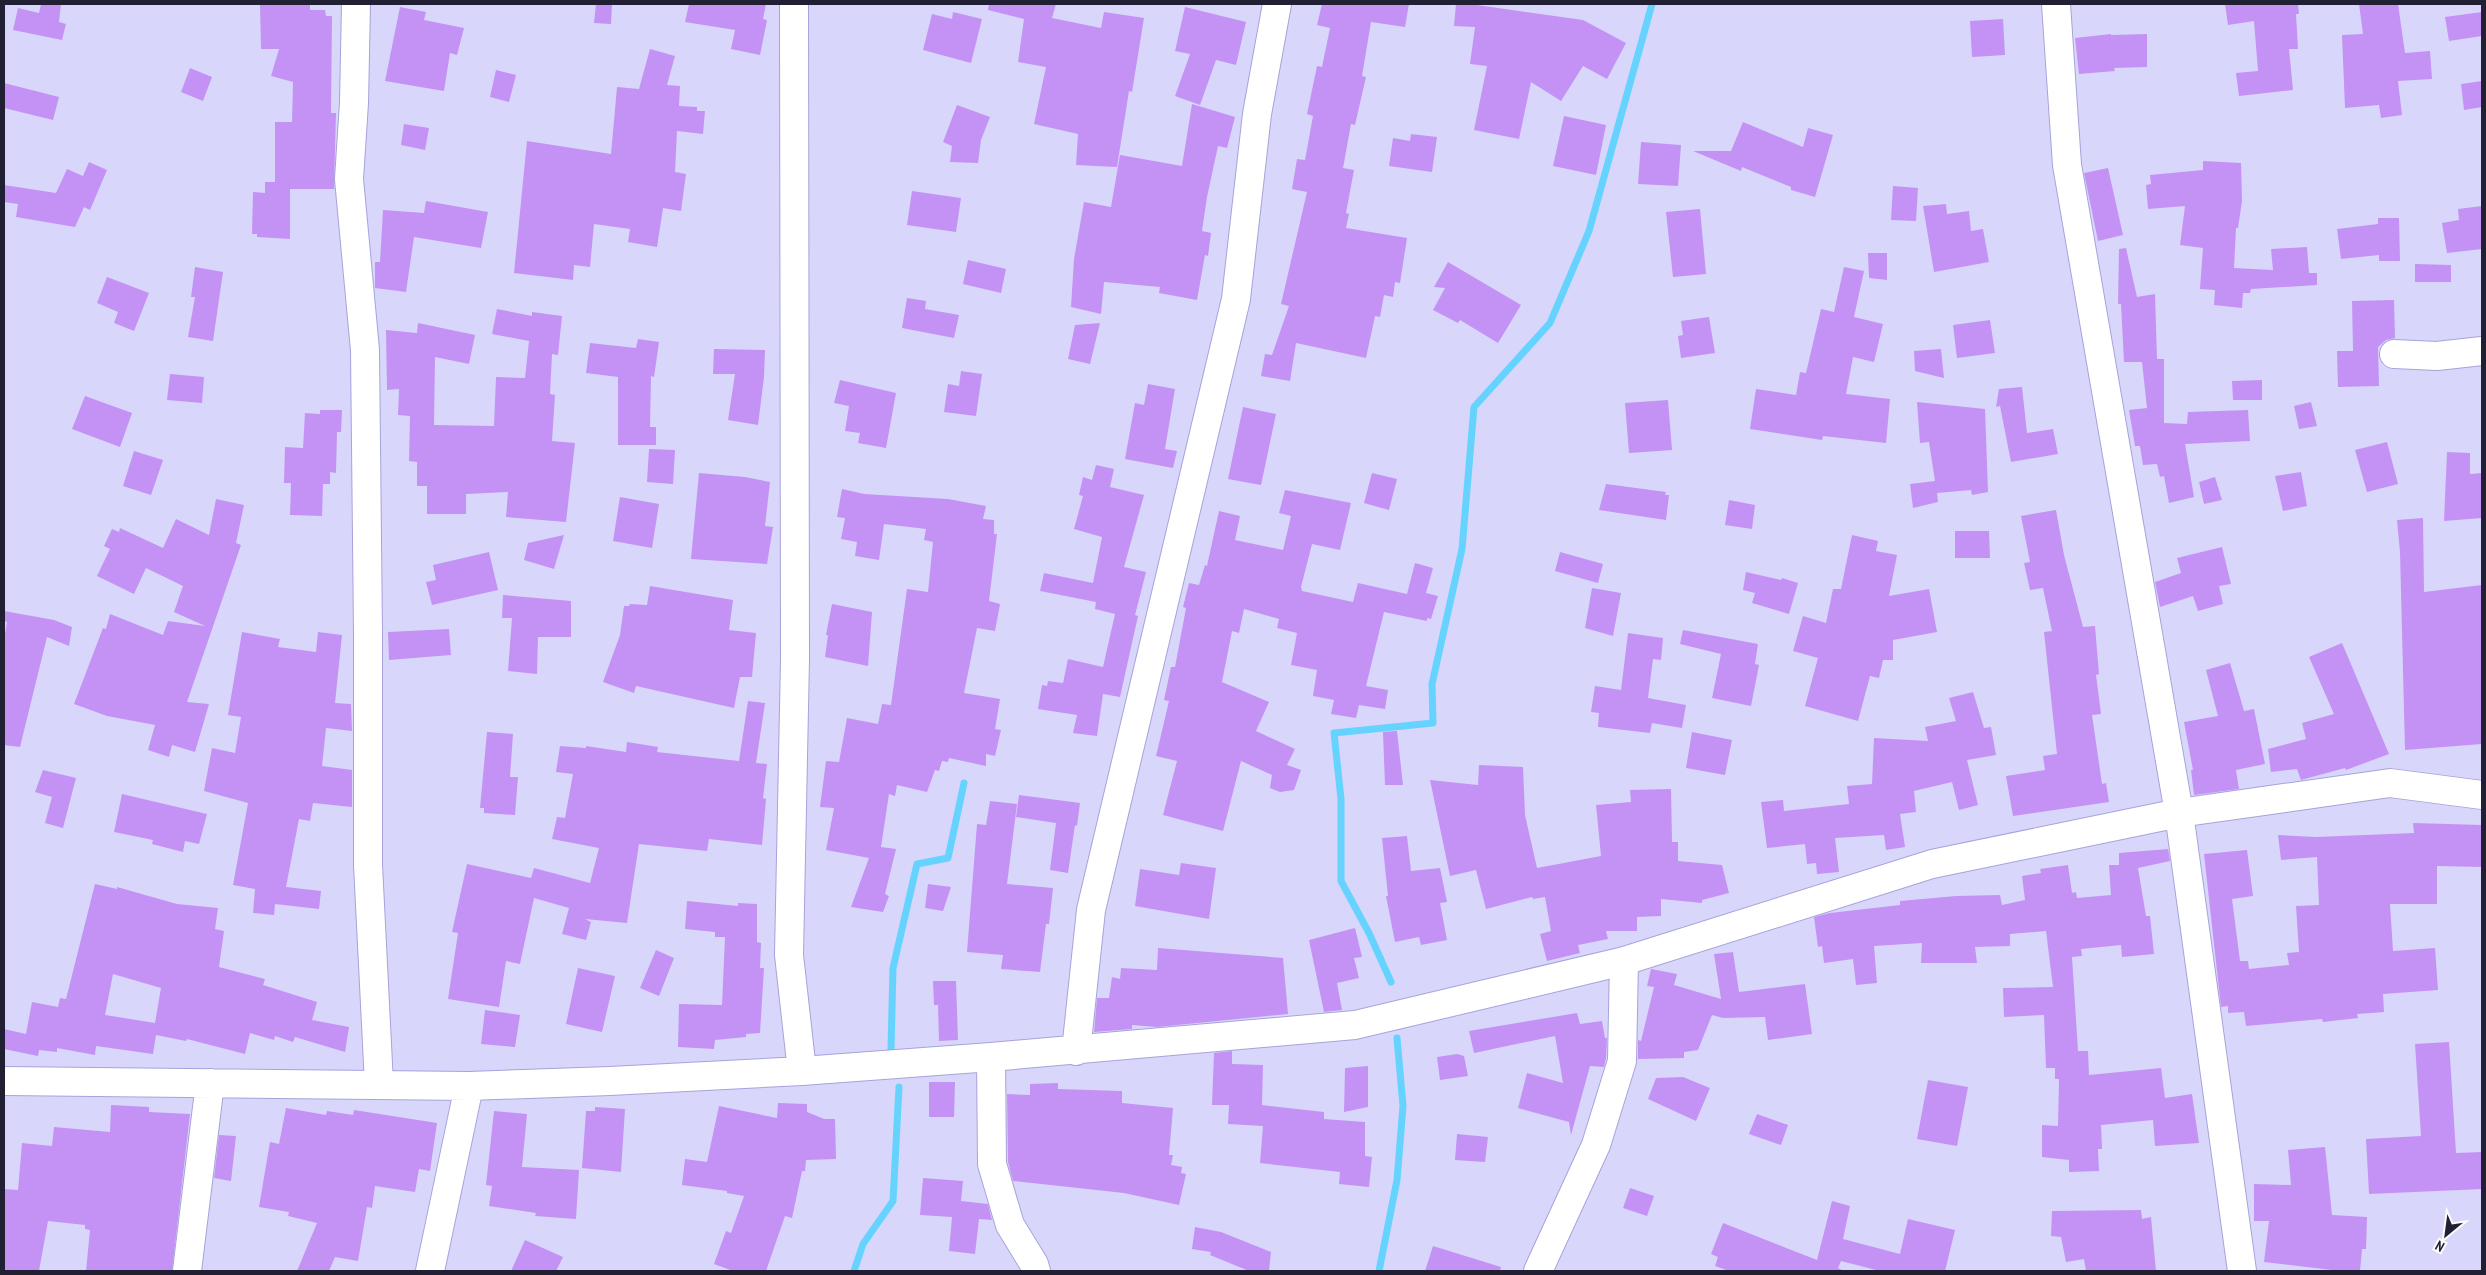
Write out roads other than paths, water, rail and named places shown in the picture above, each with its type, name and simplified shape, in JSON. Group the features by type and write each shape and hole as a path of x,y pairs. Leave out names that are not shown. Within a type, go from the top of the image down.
{"street":[{"path":"356,4 354,103 349,179 365,350 368,865 379,1084"},
{"path":"794,4 795,659 789,955 802,1071"},
{"path":"1076,1051 1091,910 1236,299 1256,114 1277,4"},
{"path":"2056,4 2067,165 2179,814 2242,1271"},
{"path":"2394,354 2438,356 2482,351"},
{"path":"4,1081 469,1086 802,1071 1076,1051 1354,1025 1624,962 1932,864 2179,814 2390,783 2482,795"},
{"path":"1538,1271 1596,1145 1622,1061 1624,962"},
{"path":"991,1057 992,1164 1010,1225 1034,1264 1036,1271"},
{"path":"187,1271 210,1083"},
{"path":"430,1271 469,1086"}],"waterway":[{"path":"1391,982 1369,933 1341,881 1341,799 1334,733 1433,723 1432,684 1462,549 1474,407 1550,323 1589,231 1652,4"},
{"path":"891,1049 893,968 917,864 948,858 964,783"},
{"path":"1379,1271 1397,1180 1403,1106 1397,1038"},
{"path":"854,1271 863,1244 893,1201 899,1087"}]}
